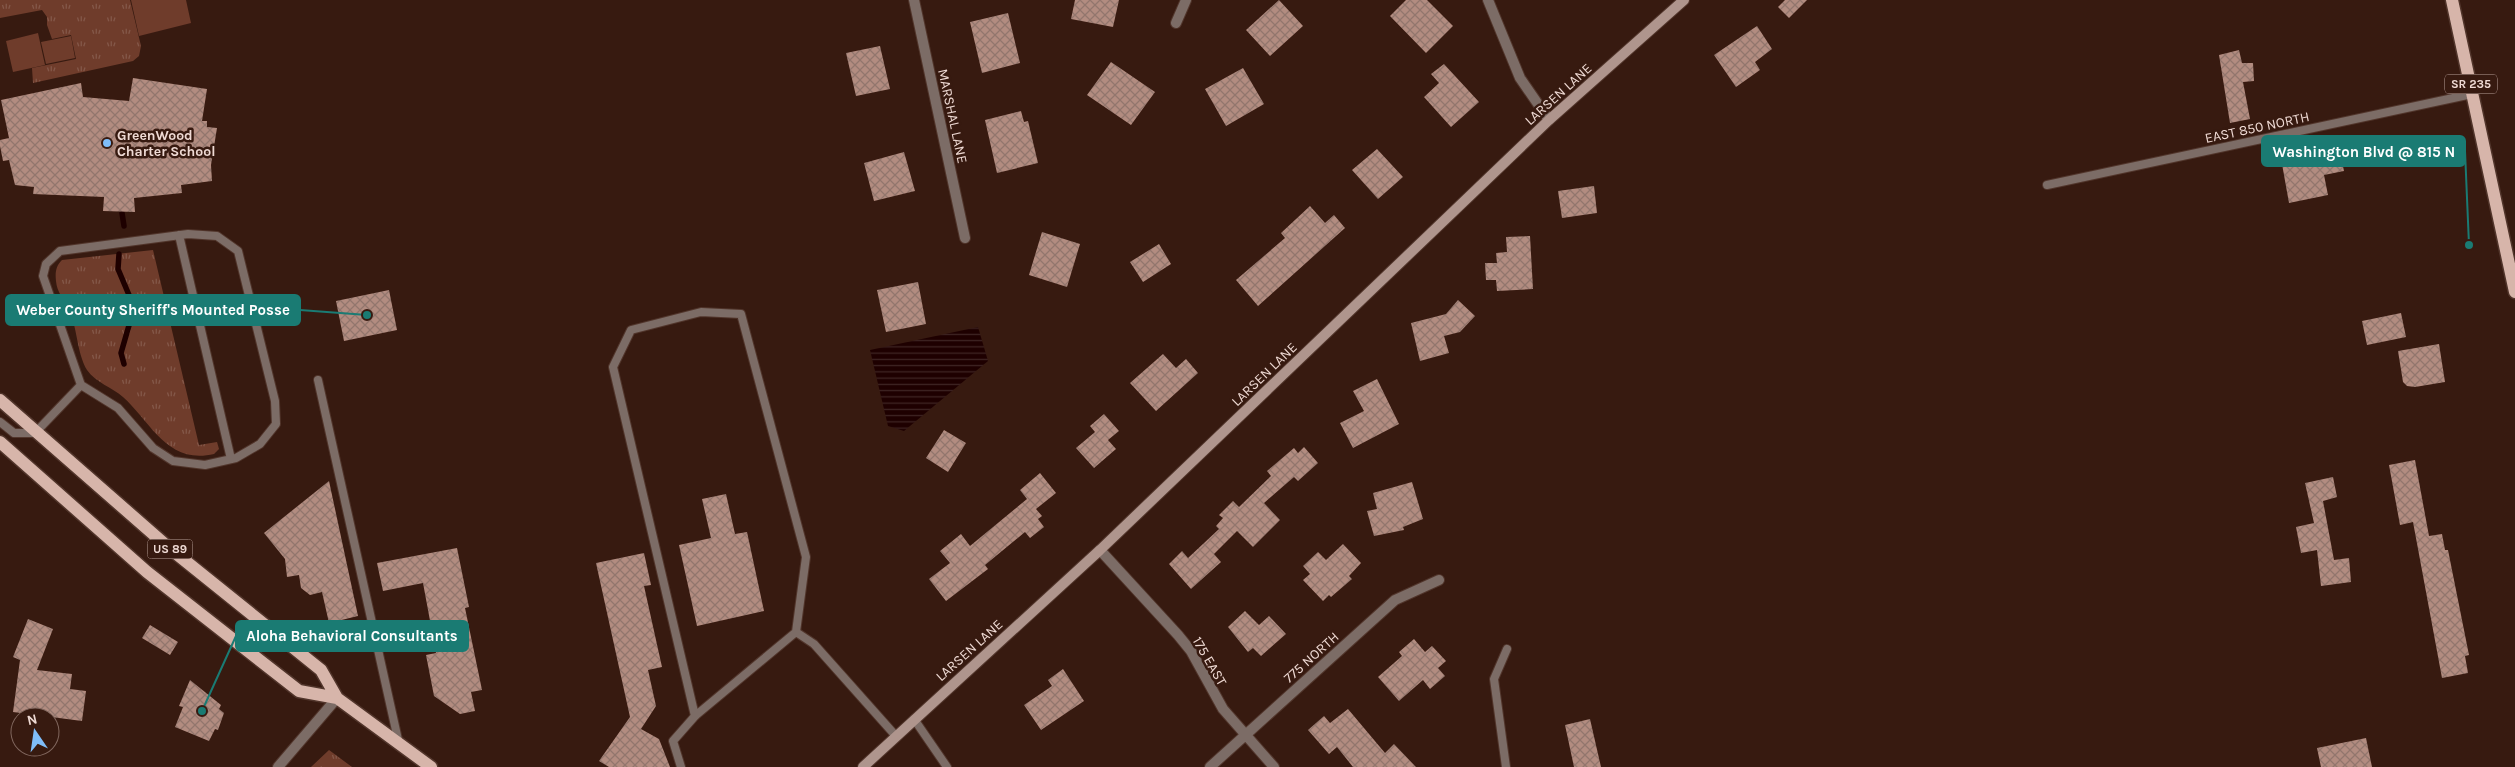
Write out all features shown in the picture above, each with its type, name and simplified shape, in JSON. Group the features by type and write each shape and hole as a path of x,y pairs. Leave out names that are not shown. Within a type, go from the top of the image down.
{"main road":[{"name":"LARSEN LANE","path":"863,767 895,735 1100,550 1549,120 1684,0"},
{"name":"SR 235","path":"2452,0 2515,292"},
{"name":"US 89","path":"0,400 196,570 321,670 336,698"},
{"name":"US 89","path":"0,442 147,572 299,691 336,698 431,767"}],"street":[{"name":"MARSHAL LANE","path":"914,0 965,238"},
{"path":"1176,23 1186,0"},
{"path":"1488,0 1520,78 1549,120"},
{"name":"175 EAST","path":"1100,550 1178,635 1191,652 1223,709 1274,767"},
{"name":"775 NORTH","path":"1210,767 1395,600 1439,580"},
{"path":"278,767 336,698"}],"lane":[{"name":"EAST 850 NORTH","path":"2047,185 2472,94"},
{"path":"179,234 231,459"},
{"path":"179,234 217,236 238,252 275,401 276,424 260,444 231,459 205,465 174,461 153,448 118,408 81,385 43,276 46,264 60,251 179,234"},
{"path":"680,767 672,740 696,716 796,632 806,557 740,314 701,312 631,330 613,367 696,716"},
{"path":"318,380 399,744"},
{"path":"0,422 14,433 36,433 81,385"},
{"path":"796,632 814,644 895,735"},
{"path":"1506,767 1494,679 1507,648"},
{"path":"914,719 947,767"}],"green space":[{"path":"0,0 130,0 141,46 139,56 133,61 33,83 32,68 76,59 71,35 52,39 47,25 47,17 42,10 0,18"},
{"path":"131,0 186,0 191,23 139,36"},
{"path":"38,33 45,65 13,72 6,41"},
{"path":"71,36 75,58 46,64 41,42"},
{"path":"153,250 199,445 217,442 219,449 214,454 198,456 184,453 172,447 161,439 123,397 99,382 87,370 83,363 74,323 60,295 56,281 56,272 62,260"},
{"path":"329,750 352,767 311,767"}],"shaded area":[{"path":"978,327 988,361 904,431 888,426 870,350"}],"building":[{"path":"1075,0 1119,0 1113,27 1071,19"},
{"path":"1279,0 1303,26 1270,56 1246,30"},
{"path":"1406,0 1427,0 1453,26 1426,53 1390,16"},
{"path":"1785,0 1807,0 1789,18 1778,7"},
{"path":"1008,13 1020,63 982,73 970,22"},
{"path":"1757,26 1772,49 1755,62 1760,70 1736,87 1714,55"},
{"path":"880,46 890,89 856,96 846,53"},
{"path":"2239,50 2242,63 2253,63 2254,81 2243,82 2250,119 2230,123 2219,55"},
{"path":"1111,62 1155,92 1131,125 1087,95"},
{"path":"1444,64 1479,102 1451,127 1424,97 1439,83 1431,74"},
{"path":"1243,68 1264,104 1226,126 1205,89"},
{"name":"GreenWood Charter School","path":"133,78 207,89 202,121 207,121 207,127 217,128 211,165 212,181 181,185 182,193 134,198 135,212 103,211 104,197 33,194 34,187 15,185 9,160 3,161 0,146 0,140 9,138 1,100 81,83 83,97 129,101"},
{"path":"1021,111 1024,122 1028,121 1038,163 997,173 985,120"},
{"path":"1377,149 1403,177 1378,199 1352,170"},
{"path":"904,152 915,191 874,201 864,163"},
{"path":"2340,153 2344,171 2324,175 2328,195 2289,203 2282,164"},
{"path":"1594,186 1597,213 1562,218 1558,191"},
{"path":"1310,206 1325,223 1334,215 1345,228 1258,306 1236,280 1285,238 1281,233"},
{"path":"1042,232 1080,244 1067,287 1029,275"},
{"path":"1530,236 1533,289 1497,291 1496,280 1486,280 1485,263 1497,263 1496,253 1507,252 1506,237"},
{"path":"1159,244 1171,264 1143,282 1130,262"},
{"path":"918,282 926,324 886,332 877,290"},
{"path":"389,290 397,330 344,341 336,301"},
{"path":"1458,300 1475,316 1460,332 1444,336 1449,353 1420,361 1411,323 1446,314"},
{"path":"2401,313 2406,337 2367,345 2362,321"},
{"path":"2439,344 2445,382 2415,387 2407,386 2403,382 2398,351"},
{"path":"1163,354 1176,368 1186,359 1198,373 1156,411 1130,383"},
{"path":"1377,379 1399,424 1353,448 1340,423 1364,411 1353,391"},
{"path":"1104,414 1119,431 1108,440 1116,449 1094,468 1076,448 1095,432 1090,426"},
{"path":"944,430 966,443 948,472 926,458"},
{"path":"1304,447 1318,463 1298,481 1294,477 1264,503 1280,520 1253,547 1237,531 1214,554 1221,562 1191,589 1169,564 1182,551 1188,558 1219,529 1216,526 1223,518 1219,515 1233,501 1239,507 1271,476 1267,471 1294,448 1298,453"},
{"path":"2415,460 2429,536 2442,534 2445,550 2448,550 2469,655 2465,656 2468,673 2442,678 2413,522 2400,525 2389,465"},
{"path":"1040,473 1056,493 1036,509 1042,516 1038,519 1044,527 1030,538 1025,532 985,565 988,569 946,601 929,579 950,563 940,551 961,534 970,546 1027,499 1020,490"},
{"path":"2333,477 2337,497 2323,501 2334,560 2349,558 2351,582 2321,586 2317,550 2301,553 2296,527 2314,523 2305,483"},
{"path":"329,481 358,616 329,623 322,592 310,595 301,588 299,575 287,577 285,559 264,533"},
{"path":"1412,482 1423,519 1403,527 1404,530 1374,536 1367,511 1377,509 1373,493"},
{"path":"726,494 735,534 747,532 764,611 697,626 679,545 711,538 702,499"},
{"path":"1343,544 1361,563 1349,576 1352,579 1331,597 1329,595 1323,601 1303,580 1310,574 1303,566 1318,552 1326,560"},
{"path":"457,548 469,607 465,608 482,690 471,692 475,711 460,714 434,696 426,655 436,653 423,583 383,591 377,563"},
{"path":"644,553 651,585 644,586 662,667 648,670 656,706 641,729 659,739 670,767 609,767 599,761 630,717 596,563"},
{"path":"1245,611 1259,625 1269,616 1286,634 1261,656 1253,648 1248,652 1228,627"},
{"path":"28,619 53,629 37,670 72,674 70,689 86,691 82,721 60,718 60,707 14,707 20,660 13,657"},
{"path":"150,625 178,642 170,655 142,638"},
{"path":"1414,639 1425,652 1432,646 1446,661 1438,668 1445,676 1430,689 1423,680 1399,701 1378,677 1402,656 1399,652"},
{"path":"1063,669 1084,701 1041,730 1024,705 1052,686 1048,680"},
{"path":"190,680 221,705 219,709 224,713 218,730 215,729 209,741 175,727 183,707 179,706"},
{"path":"1348,709 1385,753 1394,744 1416,767 1353,767 1337,747 1329,754 1308,730 1324,716 1330,723"},
{"path":"1590,719 1601,767 1574,767 1565,725"},
{"path":"2366,738 2372,767 2321,767 2317,748"}],"waterway":[{"path":"122,213 124,226"},
{"path":"119,254 118,269 129,295 132,315 121,353 124,364"}],"place":[{"name":"GreenWood Charter School","path":"107,143"},
{"name":"Washington Blvd @ 815 N","path":"2469,245"},
{"name":"Weber County Sheriff's Mounted Posse","path":"367,315"},
{"name":"Aloha Behavioral Consultants","path":"202,711"}]}
